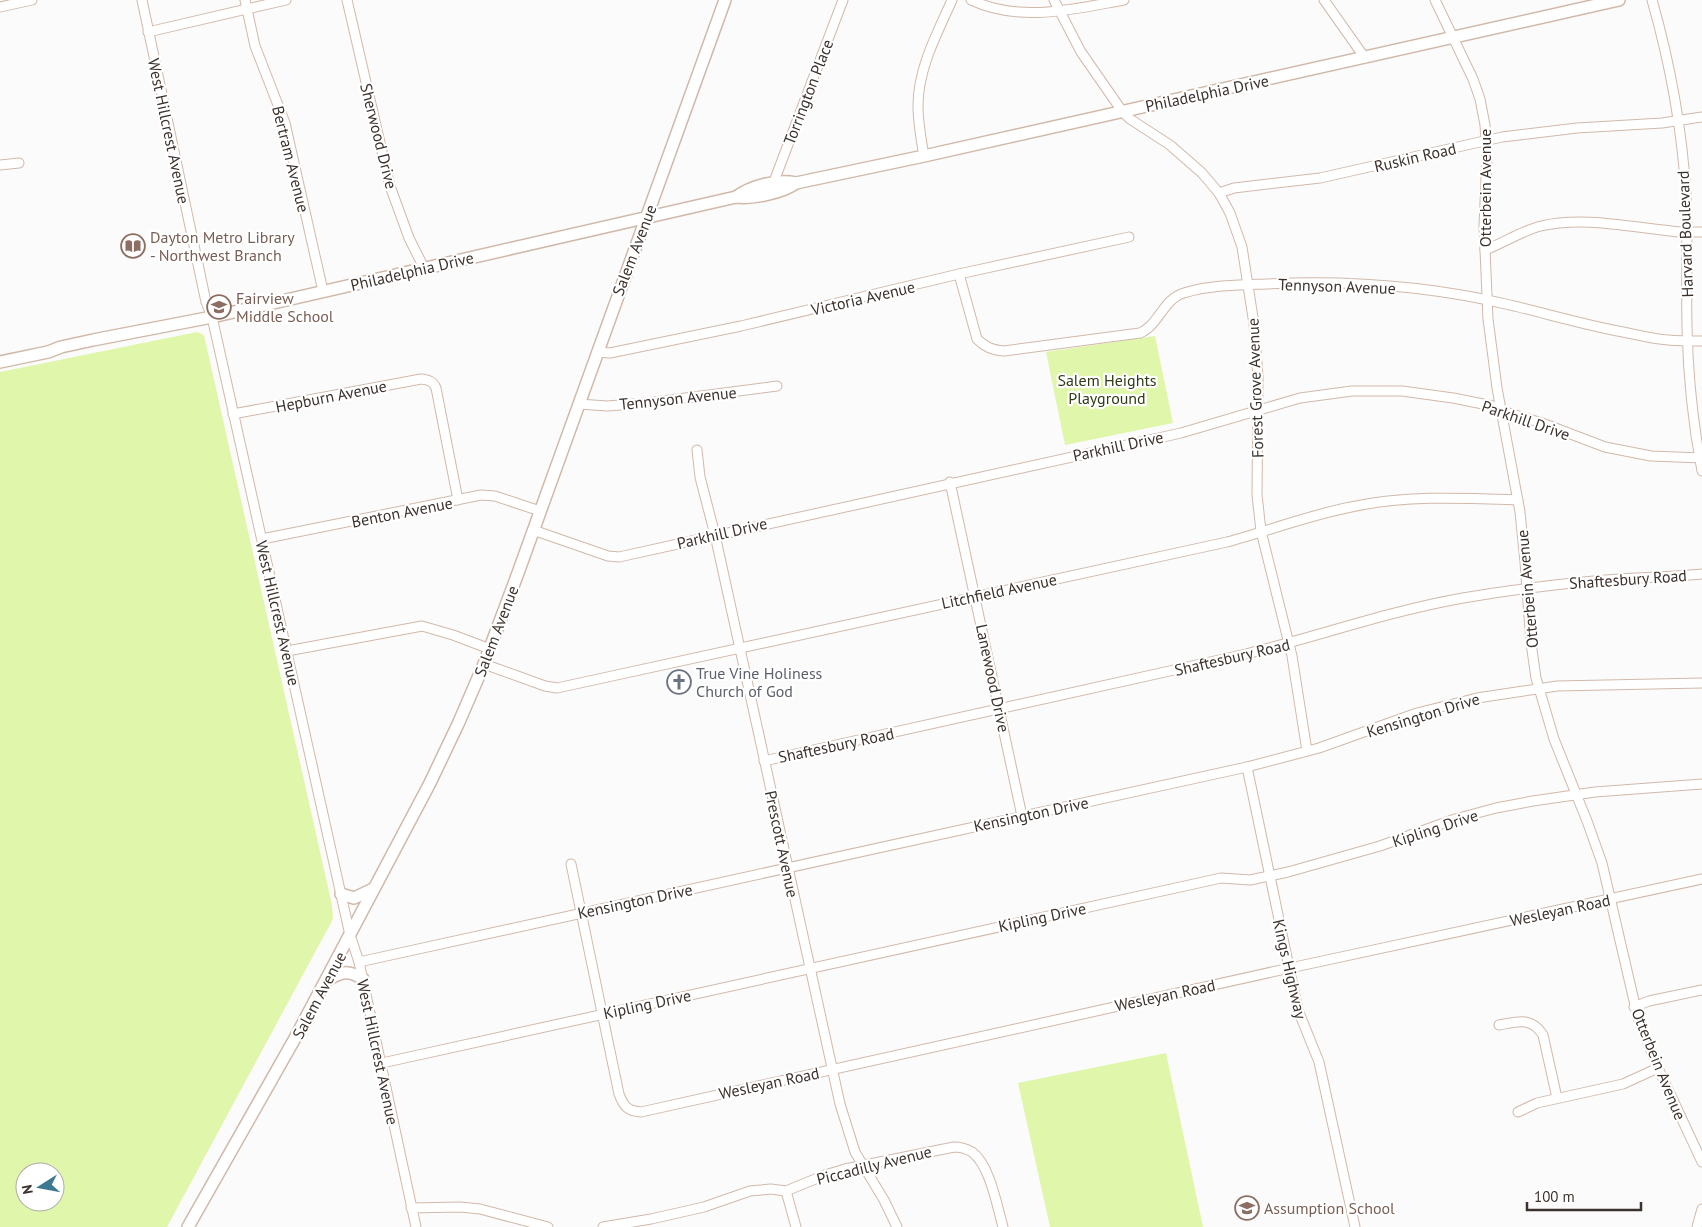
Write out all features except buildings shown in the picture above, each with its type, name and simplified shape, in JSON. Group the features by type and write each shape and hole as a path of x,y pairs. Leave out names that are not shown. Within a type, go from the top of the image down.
{"main road":[{"name":"Salem Avenue","path":"188,1227 326,981 430,784 459,722 490,649 725,0"},
{"name":"Philadelphia Drive","path":"736,197 744,191 786,181 796,183 924,156 1618,0"},
{"name":"Philadelphia Drive","path":"0,362 93,340 212,317 736,197 745,198 788,189 796,183"},
{"path":"341,894 354,898 373,889"},
{"path":"326,981 348,972 363,979"}],"street":[{"path":"0,7 32,0"},
{"name":"West Hillcrest Avenue","path":"142,0 206,302 212,317 350,935 363,979 416,1227"},
{"path":"148,32 246,4 286,0"},
{"name":"Sherwood Drive","path":"347,0 390,186 409,238 424,268"},
{"name":"Torrington Place","path":"773,184 843,0"},
{"path":"924,156 918,107 921,80 928,56 952,0"},
{"path":"971,0 1018,13 1059,11 1124,0"},
{"name":"Forest Grove Avenue","path":"1054,0 1081,52 1122,111 1130,119 1185,156 1202,173 1219,193 1236,229 1244,256 1254,324 1258,410 1257,495 1261,532 1289,643 1307,751"},
{"path":"1324,0 1365,58"},
{"name":"Otterbein Avenue","path":"1435,0 1476,85 1485,125 1487,140 1485,250 1491,343 1518,500 1531,643 1539,688 1554,739 1577,794 1602,863 1634,1007 1658,1068 1702,1162"},
{"name":"Harvard Boulevard","path":"1652,0 1662,38 1683,159 1688,232 1688,341 1692,401 1702,471"},
{"name":"Bertram Avenue","path":"246,4 255,46 285,123 323,291"},
{"name":"Ruskin Road","path":"1219,193 1234,188 1320,178 1487,140 1534,132 1678,122 1702,117"},
{"path":"0,166 19,163"},
{"path":"1485,250 1540,226 1559,224 1612,224 1674,232 1702,232"},
{"name":"Victoria Avenue","path":"596,352 610,353 741,326 959,274 1129,237"},
{"name":"Tennyson Avenue","path":"959,274 977,339 984,347 1004,351 1140,333 1150,327 1170,302 1180,294 1248,284 1313,282 1352,283 1420,289 1487,300 1642,336 1668,340 1702,341"},
{"name":"Hepburn Avenue","path":"233,414 421,379 428,380 434,383 436,388 458,500"},
{"name":"Tennyson Avenue","path":"579,404 607,406 647,403 777,386"},
{"name":"Parkhill Drive","path":"533,530 614,557 1181,433 1286,401 1314,395 1352,391 1402,390 1453,398 1493,406 1502,411 1586,440 1625,451 1651,456 1701,458"},
{"name":"Prescott Avenue","path":"697,450 700,477 715,535 840,1104 851,1142 897,1227"},
{"name":"Lanewood Drive","path":"950,482 1022,816"},
{"name":"Benton Avenue","path":"262,539 481,495 495,496 540,511"},
{"name":"Litchfield Avenue","path":"484,664 554,688 1227,542 1327,512 1385,501 1442,497 1518,500"},
{"name":"Shaftesbury Road","path":"764,761 1289,643 1392,613 1462,598 1527,588 1620,579 1702,574"},
{"path":"287,651 422,626 490,649"},
{"name":"Kensington Drive","path":"359,962 1247,767 1307,751 1435,708 1486,696 1539,688 1580,685 1702,683"},
{"name":"Kings Highway","path":"1247,767 1301,1021 1320,1062 1355,1227"},
{"name":"Kipling Drive","path":"382,1063 1221,878 1250,880 1269,876 1365,851 1474,814 1533,801 1577,794 1702,784"},
{"path":"571,864 603,1013"},
{"name":"Wesleyan Road","path":"603,1013 622,1103 628,1110 641,1112 1702,879"},
{"path":"1634,1007 1649,1001 1702,990"},
{"path":"1499,1025 1524,1021 1535,1024 1541,1031 1557,1098"},
{"path":"1518,1112 1531,1105 1557,1098 1623,1084 1658,1068"},
{"name":"Piccadilly Avenue","path":"603,1227 652,1223 750,1191 770,1189 786,1191 825,1175 862,1165 948,1147 958,1147 970,1151 979,1159 984,1167 1003,1227"},
{"path":"786,1191 796,1227"},
{"path":"412,1208 460,1207 480,1209 545,1227"},
{"path":"1697,1227 1702,1209"}],"green space":[{"path":"197,332 204,335 332,905 333,919 167,1227 0,1227 0,372"},
{"name":"Salem Heights Playground","path":"1155,336 1173,423 1065,445 1046,352"},
{"path":"1166,1053 1203,1227 1050,1227 1018,1083"}],"place":[{"name":"Dayton Metro Library - Northwest Branch","path":"133,246"},
{"name":"Fairview Middle School","path":"219,307"},
{"name":"True Vine Holiness Church of God","path":"679,682"},
{"name":"Assumption School","path":"1247,1208"}]}
